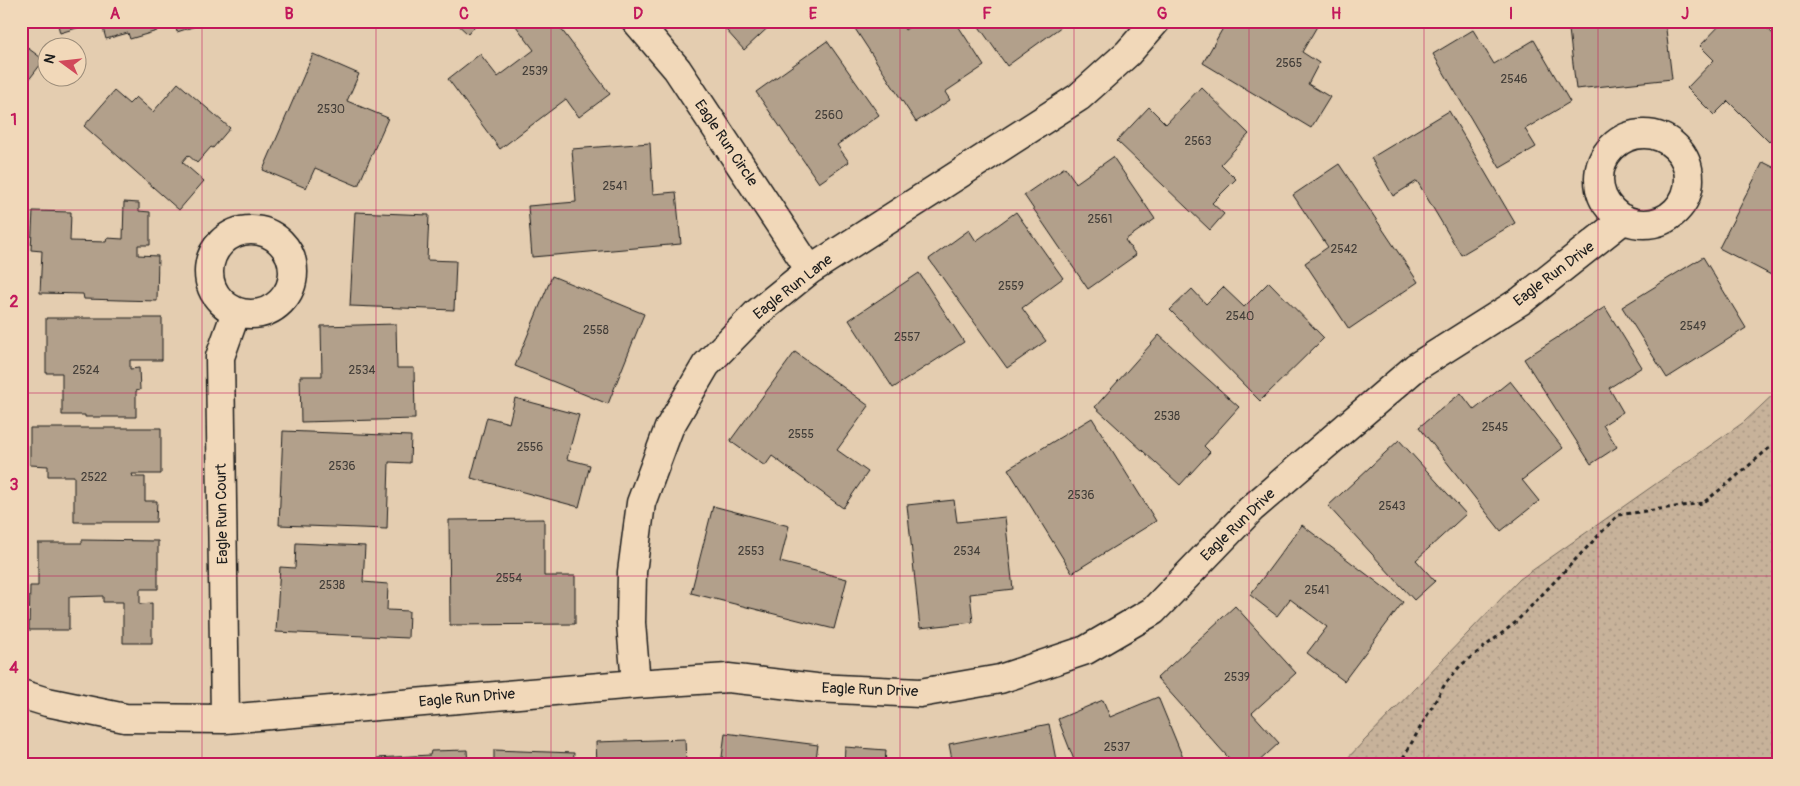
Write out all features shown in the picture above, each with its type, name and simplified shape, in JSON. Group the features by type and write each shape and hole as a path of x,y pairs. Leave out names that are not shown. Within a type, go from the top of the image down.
{"street":[{"name":"Eagle Run Circle","path":"636,21 677,69 810,270"},
{"name":"Eagle Run Lane","path":"636,684 631,623 632,572 641,503 668,428 706,365 757,313 810,270 1080,97 1128,53 1156,21"},
{"name":"Eagle Run Drive","path":"21,694 47,702 125,718 226,719 636,684 728,678 816,688 920,693 1000,679 1086,650 1153,611 1251,509 1416,367 1522,300 1624,219"},
{"name":"Eagle Run Court","path":"226,719 220,357 236,312"}],"path":[{"path":"1399,765 1444,684 1460,666 1515,623 1618,515 1703,502 1768,449 1779,443"}],"shaded area":[{"path":"1779,389 1779,765 1341,765 1520,579 1744,422"}],"building":[{"path":"57,21 100,21 60,33"},
{"path":"101,21 154,21 157,31 130,39 128,33 106,39"},
{"path":"174,21 201,21 202,24 177,32"},
{"path":"454,21 479,21 468,34"},
{"path":"555,21 610,94 579,117 566,99 500,149 448,79 480,54 498,77 534,50 513,22"},
{"path":"718,21 775,21 744,50"},
{"path":"850,21 900,21 905,30 918,21 955,21 984,66 945,92 950,100 916,122"},
{"path":"975,21 1069,21 1007,66"},
{"path":"1227,21 1316,21 1319,23 1302,52 1319,63 1308,84 1330,97 1311,128 1203,63"},
{"path":"1568,21 1665,21 1672,79 1576,89"},
{"path":"1724,21 1760,21 1779,40 1779,132 1769,142 1728,101 1714,115 1687,88 1714,60 1700,46"},
{"path":"1473,30 1494,64 1534,40 1570,102 1525,129 1536,147 1500,168 1433,54"},
{"path":"827,41 879,115 837,145 849,162 819,183 756,92"},
{"path":"21,43 38,56 38,68 21,90"},
{"path":"313,54 359,74 347,101 388,118 358,186 315,168 306,188 263,170"},
{"path":"178,83 230,128 197,163 188,155 182,162 204,181 179,210 84,126 114,91 129,104 136,97 153,112"},
{"path":"1201,87 1249,134 1221,164 1236,179 1212,203 1224,214 1210,230 1117,141 1149,107 1166,124"},
{"path":"1449,111 1515,223 1461,255 1417,181 1393,196 1371,158"},
{"path":"650,143 653,194 676,192 681,244 532,257 528,206 576,202 572,149"},
{"path":"1113,157 1155,219 1125,240 1136,255 1088,289 1024,195 1065,167 1076,183"},
{"path":"1763,162 1779,170 1779,279 1719,248"},
{"path":"1339,164 1418,282 1349,329 1305,263 1328,247 1293,195"},
{"path":"124,202 139,203 139,211 150,212 150,245 138,245 138,255 158,256 157,301 84,299 83,294 40,293 42,251 31,250 33,211 71,212 70,241 106,242 107,238 123,239"},
{"path":"355,212 429,215 427,260 456,261 454,310 350,306"},
{"path":"1016,212 1063,278 1022,308 1046,341 1007,368 929,259 969,230 976,241"},
{"path":"1703,257 1746,328 1667,378 1622,307"},
{"path":"919,273 964,342 893,388 849,320"},
{"path":"552,276 644,314 608,404 515,366"},
{"path":"1269,282 1324,338 1260,401 1170,310 1192,289 1206,304 1223,287 1244,307"},
{"path":"1605,307 1642,367 1609,388 1623,412 1603,425 1617,447 1591,464 1524,359"},
{"path":"46,318 162,318 162,360 130,360 130,369 139,368 140,390 136,391 136,417 62,415 62,373 46,373"},
{"path":"396,324 397,368 414,368 415,419 301,422 300,376 322,376 321,326"},
{"path":"1159,335 1239,407 1204,446 1210,452 1180,485 1095,407"},
{"path":"795,352 869,406 837,450 868,472 843,508 772,456 765,466 730,441"},
{"path":"1510,381 1563,448 1522,480 1539,501 1501,531 1419,427 1461,393 1474,410"},
{"path":"515,398 579,415 567,459 590,465 579,507 471,478 487,417 509,423"},
{"path":"1092,418 1156,521 1072,573 1008,469"},
{"path":"30,428 161,428 161,474 132,474 133,477 145,477 145,501 157,501 156,522 74,522 74,476 48,476 48,466 30,465"},
{"path":"283,431 411,436 410,463 389,462 387,529 279,525"},
{"path":"1399,440 1466,514 1416,560 1435,581 1414,600 1328,506"},
{"path":"954,500 957,522 1005,517 1013,589 970,594 973,622 920,628 907,505"},
{"path":"713,506 789,526 780,562 847,579 834,629 691,593"},
{"path":"544,519 544,576 575,576 575,624 450,625 449,520"},
{"path":"1302,525 1403,602 1344,681 1307,653 1327,627 1290,599 1277,616 1250,595"},
{"path":"82,540 158,541 158,589 140,589 140,604 152,603 152,643 123,643 123,602 103,602 103,596 69,597 69,630 29,630 30,586 38,586 38,543 82,543"},
{"path":"296,543 365,546 363,582 388,584 387,610 409,611 408,638 276,632 280,567 295,568"},
{"path":"1235,606 1296,673 1252,713 1279,743 1255,765 1235,765 1157,678"},
{"path":"1158,697 1186,765 1076,765 1058,719 1103,700 1110,717"},
{"path":"1049,724 1057,765 953,765 949,744"},
{"path":"725,733 818,745 815,765 721,765"},
{"path":"685,739 686,765 597,765 596,742"},
{"path":"845,747 886,750 885,765 844,765"},
{"path":"467,750 468,765 377,765 377,758 430,755 431,751"},
{"path":"494,750 574,753 573,765 494,765"},
{"path":"40,761 67,765 40,765"}]}
